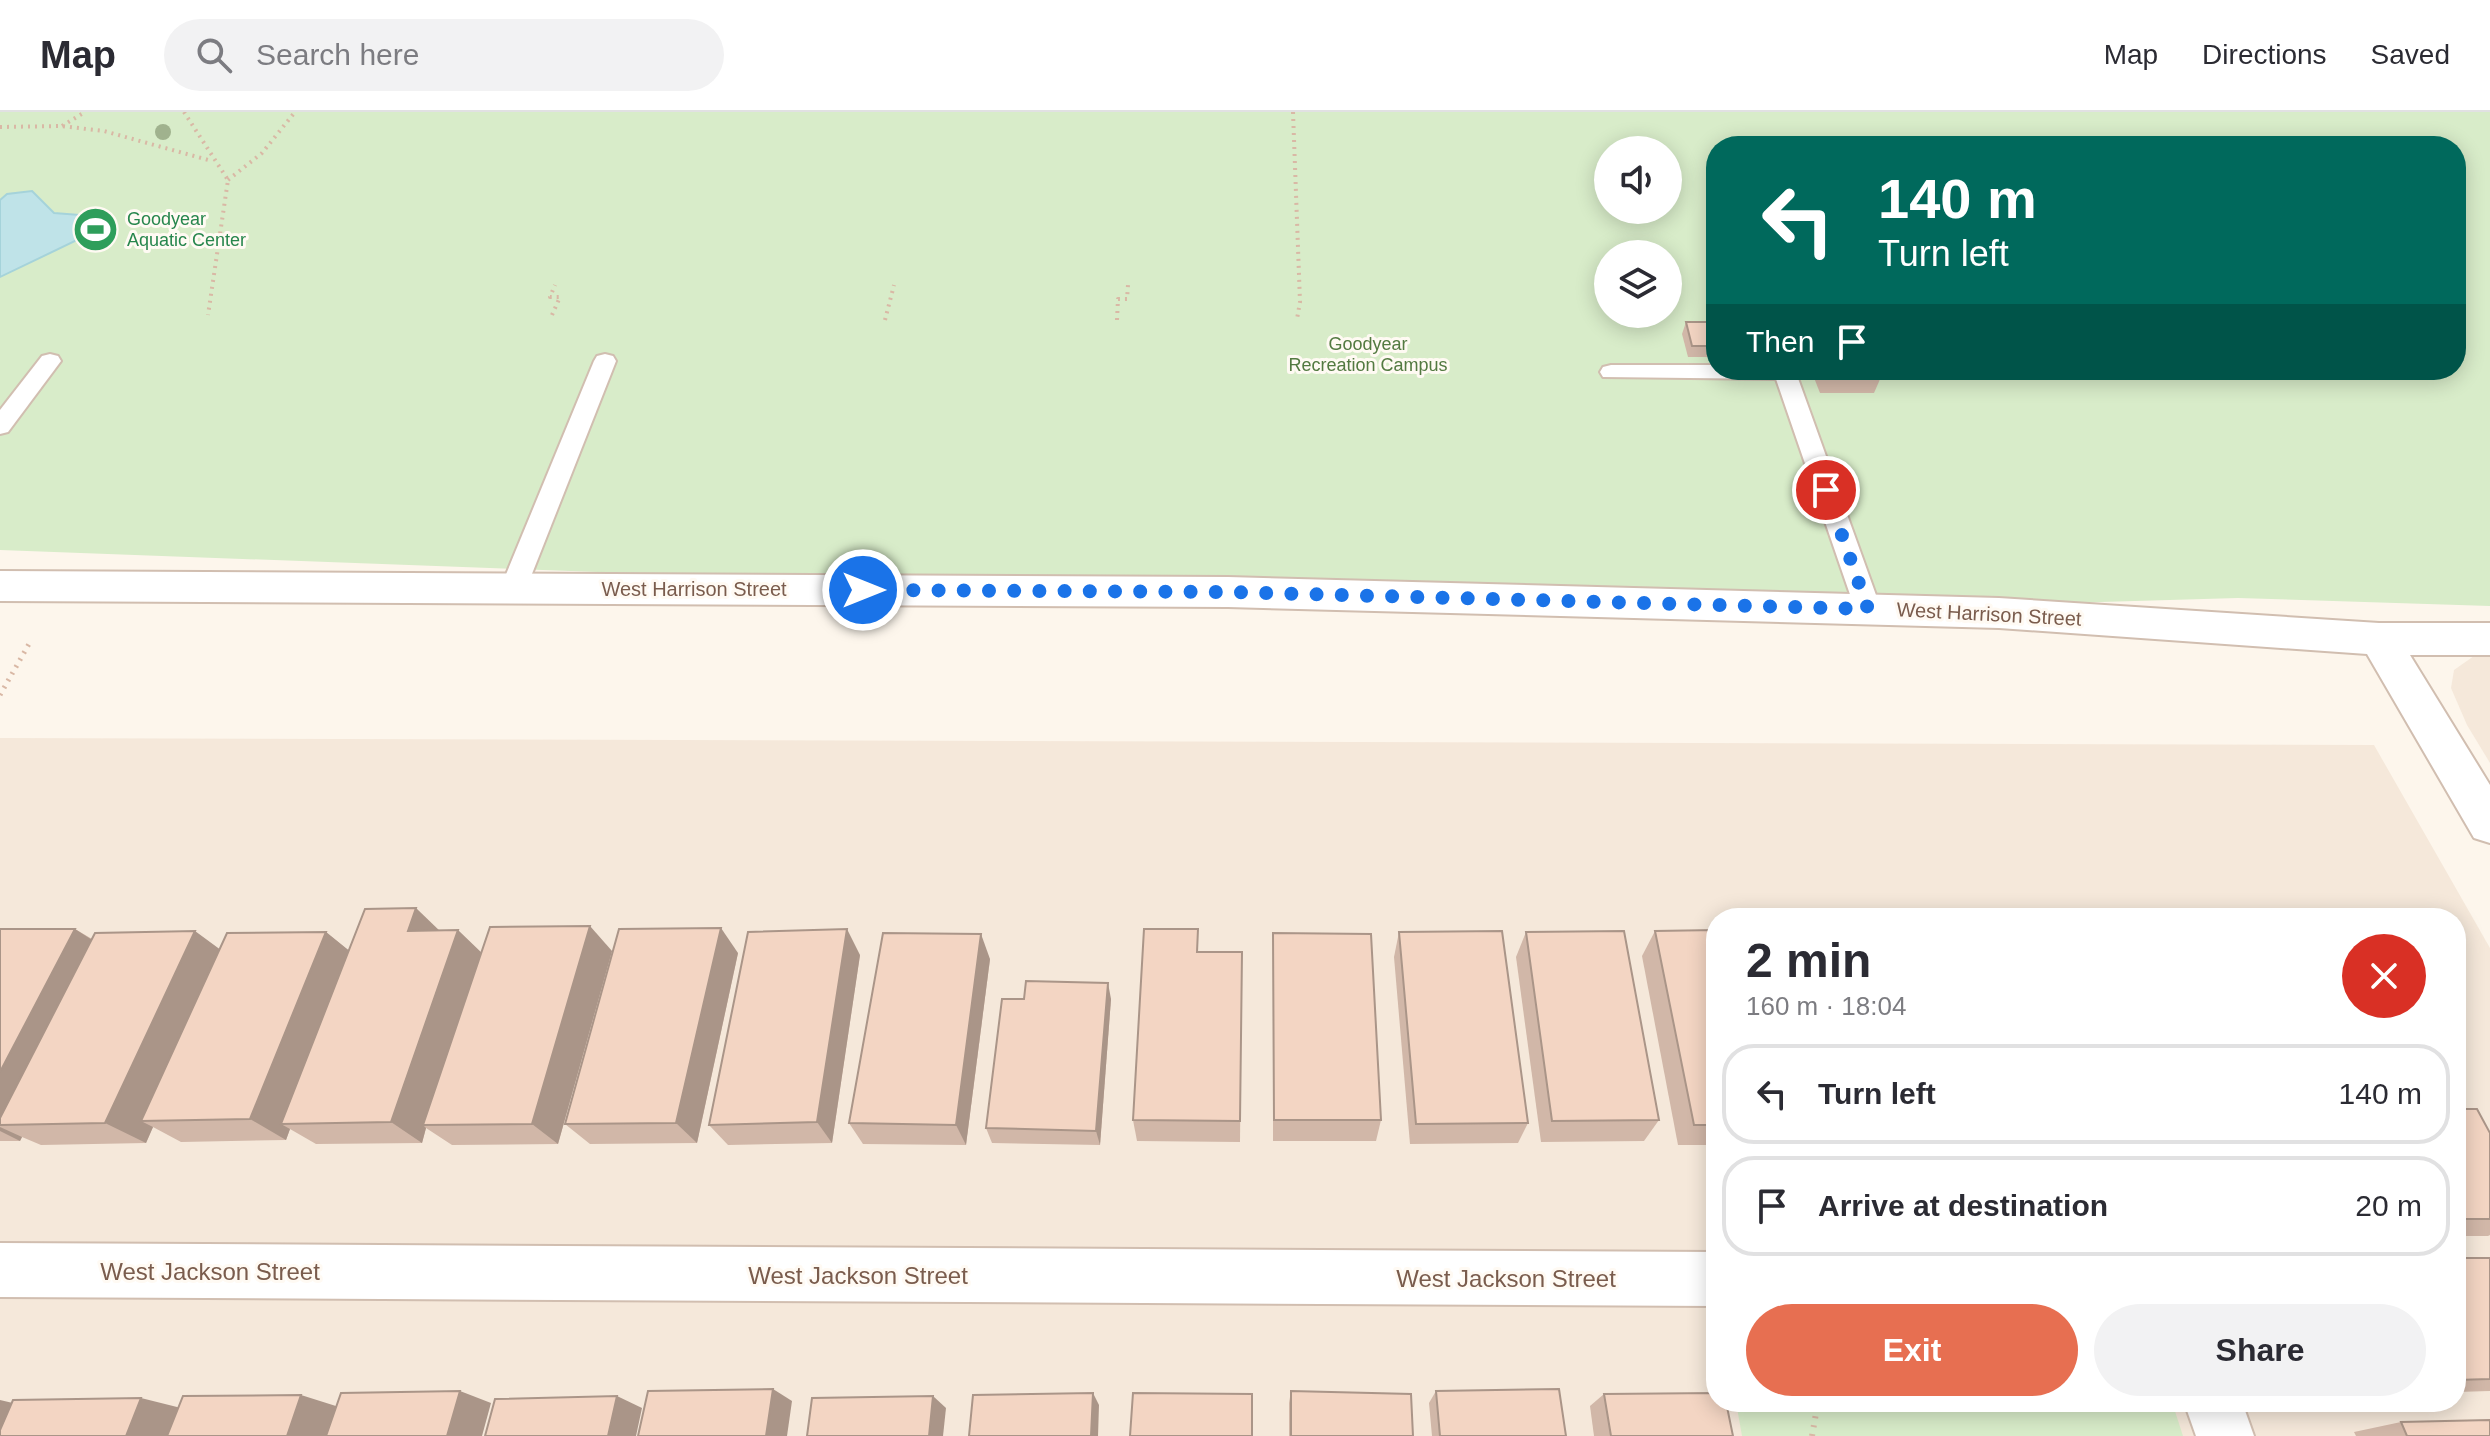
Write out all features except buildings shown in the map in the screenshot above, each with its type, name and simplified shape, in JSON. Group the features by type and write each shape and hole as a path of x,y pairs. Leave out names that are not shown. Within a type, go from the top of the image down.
{"street":[{"name":"West Harrison Street","path":"0,586 1228,592 1999,613 2379,639 2490,639"},
{"path":"2379,639 2490,824"},
{"name":"West Jackson Street","path":"0,1270 1706,1279"},
{"path":"2217,1412 2225,1436"}],"lane":[{"path":"0,426 50,361"},
{"path":"513,589 605,361"},
{"path":"1611,372 1706,372"},
{"path":"1788,380 1868,609"}],"path":[{"path":"61,126 85,112"},
{"path":"184,112 228,180"},
{"path":"208,315 228,180 262,153 295,112"},
{"path":"1293,112 1300,302 1297,319"},
{"path":"0,127 61,126 128,137 213,161"},
{"path":"552,315 560,297 550,297 555,285"},
{"path":"885,320 894,285"},
{"path":"1117,320 1118,299 1127,299 1128,285"},
{"path":"0,695 29,644"},
{"path":"1812,1436 1816,1412"}],"shaded area":[{"path":"2474,656 2490,656 2490,763 2467,725 2451,688 2454,670"},
{"path":"0,738 2374,745 2490,948 2490,1436 0,1436"}],"green space":[{"name":"Goodyear Recreation Campus","path":"0,112 2490,112 2490,606 2238,598 1868,609 1117,591 0,550"},
{"path":"1738,1412 2175,1412 2183,1436 1742,1436"}],"water":[{"path":"32,191 54,213 94,216 75,241 0,277 0,200 7,194"}],"place":[{"name":"Goodyear Aquatic Center","path":"96,229"}],"route":[{"path":"863,590 1228,592 1868,609 1826,490"}]}
